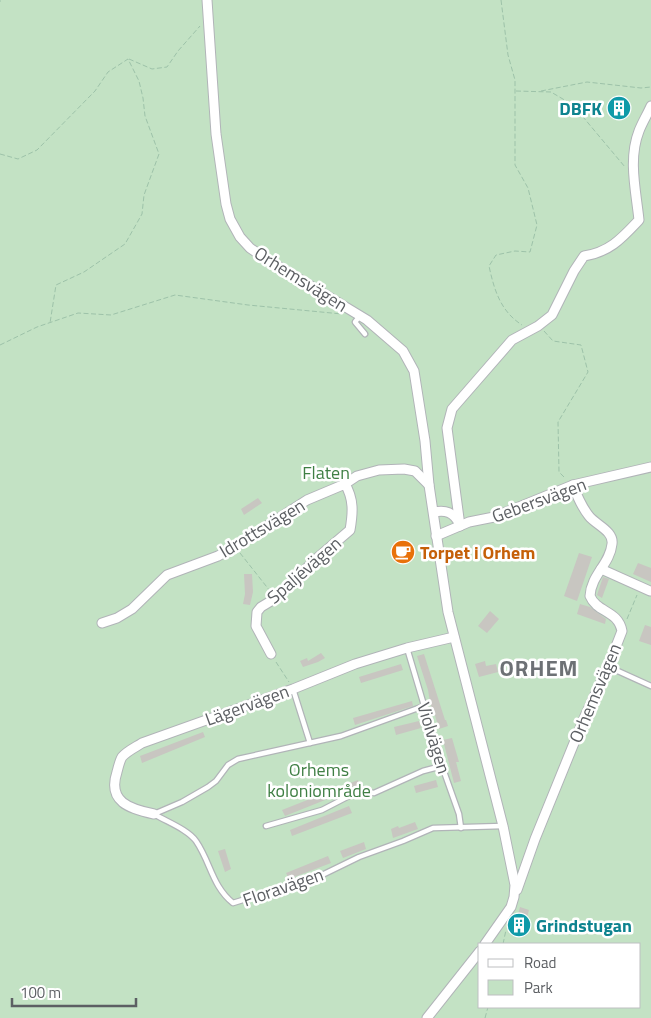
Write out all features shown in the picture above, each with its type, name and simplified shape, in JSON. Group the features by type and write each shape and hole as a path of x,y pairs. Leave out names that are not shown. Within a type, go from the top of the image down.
{"street":[{"name":"Orhemsvägen","path":"207,0 216,134 226,204 230,219 240,237 250,248 263,257 360,316 394,342 403,351 414,371 426,441 429,485 448,612 503,826 514,874 514,897"},
{"path":"460,526 447,428 452,409 512,340 538,326 552,315 574,271 584,256 596,254 613,247 640,220 634,177 634,157 638,133 651,106"},
{"name":"Gebersvägen","path":"460,526 494,517 573,485 651,467"},
{"name":"Idrottsvägen","path":"102,623 132,610 167,575 218,556 307,500 345,484 357,476 379,470 404,469 415,471 429,485"},
{"name":"Spaljévägen","path":"271,654 256,626 257,612 261,607 276,598 314,560 350,530 353,512 349,491 345,484"},
{"name":"Orhemsvägen","path":"486,943 505,916 514,897 532,846 622,631 618,620 595,605 590,596 593,581 608,558 613,543 611,536 588,515 578,499 573,485"},
{"path":"434,512 445,510 455,516 460,526"},
{"path":"436,536 460,526"},
{"path":"601,569 650,591"},
{"name":"Lägervägen","path":"154,814 125,805 116,796 114,787 122,757 142,743 293,689 354,664 406,648 454,637"},
{"path":"427,1018 478,954"}],"lane":[{"path":"360,316 355,322 365,334"},
{"name":"Violvägen","path":"406,648 442,766 459,814 461,828"},
{"path":"608,667 651,686"},
{"path":"293,689 310,743"},
{"path":"154,814 182,802 208,787 216,781 228,765 238,759 349,733 424,706"},
{"path":"266,826 322,810 353,794 374,793 423,771 442,766"},
{"name":"Floravägen","path":"154,814 195,840 207,859 222,895 233,903 320,876 360,857 433,828 503,826"}],"path":[{"path":"501,0 508,55 515,80 515,165 528,188 537,225 530,252 515,251 496,255 489,266 495,293 506,313 521,325 538,326 553,341 581,346 588,372 558,422 560,472 573,485"},
{"path":"128,59 152,69 167,67 178,51 208,18"},
{"path":"0,154 18,159 37,150 95,91 108,72 128,59"},
{"path":"50,323 56,285 84,272 124,244 142,214 144,195 159,154 145,116 139,80 128,59"},
{"path":"538,92 587,82 641,88 651,87"},
{"path":"515,91 551,92 573,105 634,177"},
{"path":"0,345 78,312 111,315 175,295 341,315 348,309"},
{"path":"236,546 244,560 276,598"},
{"path":"622,631 640,586"},
{"path":"271,654 293,689"}],"green space":[{"name":"Flaten","path":"0,0 651,0 651,1018 0,1018"}],"building":[{"name":"DBFK","path":"613,100 629,109 625,116 609,106"},
{"path":"258,498 262,503 244,515 241,509"},
{"path":"579,553 592,557 577,601 564,596"},
{"path":"638,563 651,568 651,582 633,574"},
{"path":"244,574 252,574 253,592 250,605 243,604 245,594"},
{"path":"603,577 609,579 602,598 597,595"},
{"path":"580,604 590,607 606,619 605,624 577,614"},
{"path":"490,611 499,619 487,633 478,626"},
{"path":"645,625 651,627 651,645 639,641"},
{"path":"321,653 325,658 303,667 300,661 307,658 308,661"},
{"path":"424,654 448,726 439,729 434,712 432,713 428,690 417,656"},
{"path":"485,661 486,666 496,664 498,672 479,677 475,664"},
{"path":"401,664 403,670 361,683 359,677"},
{"path":"412,701 413,706 355,725 353,718"},
{"path":"419,721 421,728 396,735 394,727"},
{"path":"203,732 205,737 142,763 140,756"},
{"path":"452,738 459,762 456,762 461,781 454,783 443,740"},
{"path":"358,780 360,786 285,816 282,810"},
{"path":"436,780 438,787 416,793 414,786"},
{"path":"349,806 352,813 292,836 290,830"},
{"path":"415,822 418,829 393,838 391,829"},
{"path":"364,842 366,849 343,858 340,851"},
{"path":"225,849 231,869 225,872 218,851"},
{"path":"328,856 331,863 289,879 286,873"},
{"name":"Grindstugan","path":"520,907 529,910 522,937 514,934 515,929 512,929"}],"place":[{"name":"DBFK","path":"619,108"},
{"name":"Torpet i Orhem","path":"403,552"},
{"name":"Grindstugan","path":"519,925"}],"district":[{"name":"ORHEM","path":"539,668"}],"park label":[{"name":"Orhems koloniområde","path":"319,780"}]}
